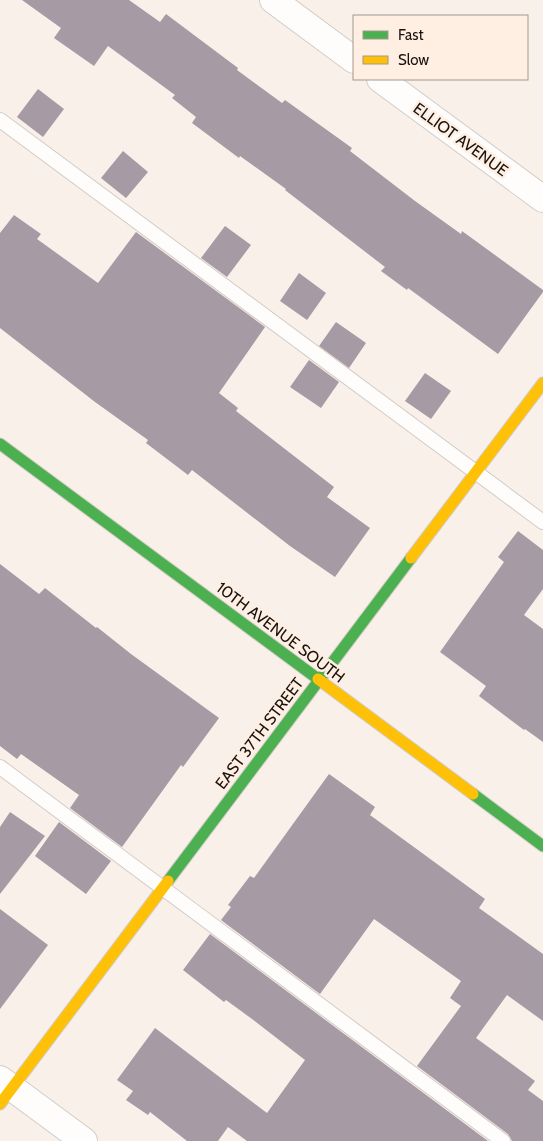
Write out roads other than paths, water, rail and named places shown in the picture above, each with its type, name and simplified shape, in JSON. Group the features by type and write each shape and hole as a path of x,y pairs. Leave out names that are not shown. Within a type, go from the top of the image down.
{"street":[{"path":"273,0 353,59"},
{"name":"ELLIOT AVENUE","path":"381,80 543,199"},
{"name":"EAST 37TH STREET","path":"4,1091 27,1066 543,383"},
{"name":"10TH AVENUE SOUTH","path":"0,444 543,846"},
{"path":"4,1091 84,1141"}],"lane":[{"path":"0,120 543,522"},
{"path":"0,767 503,1141"}]}
